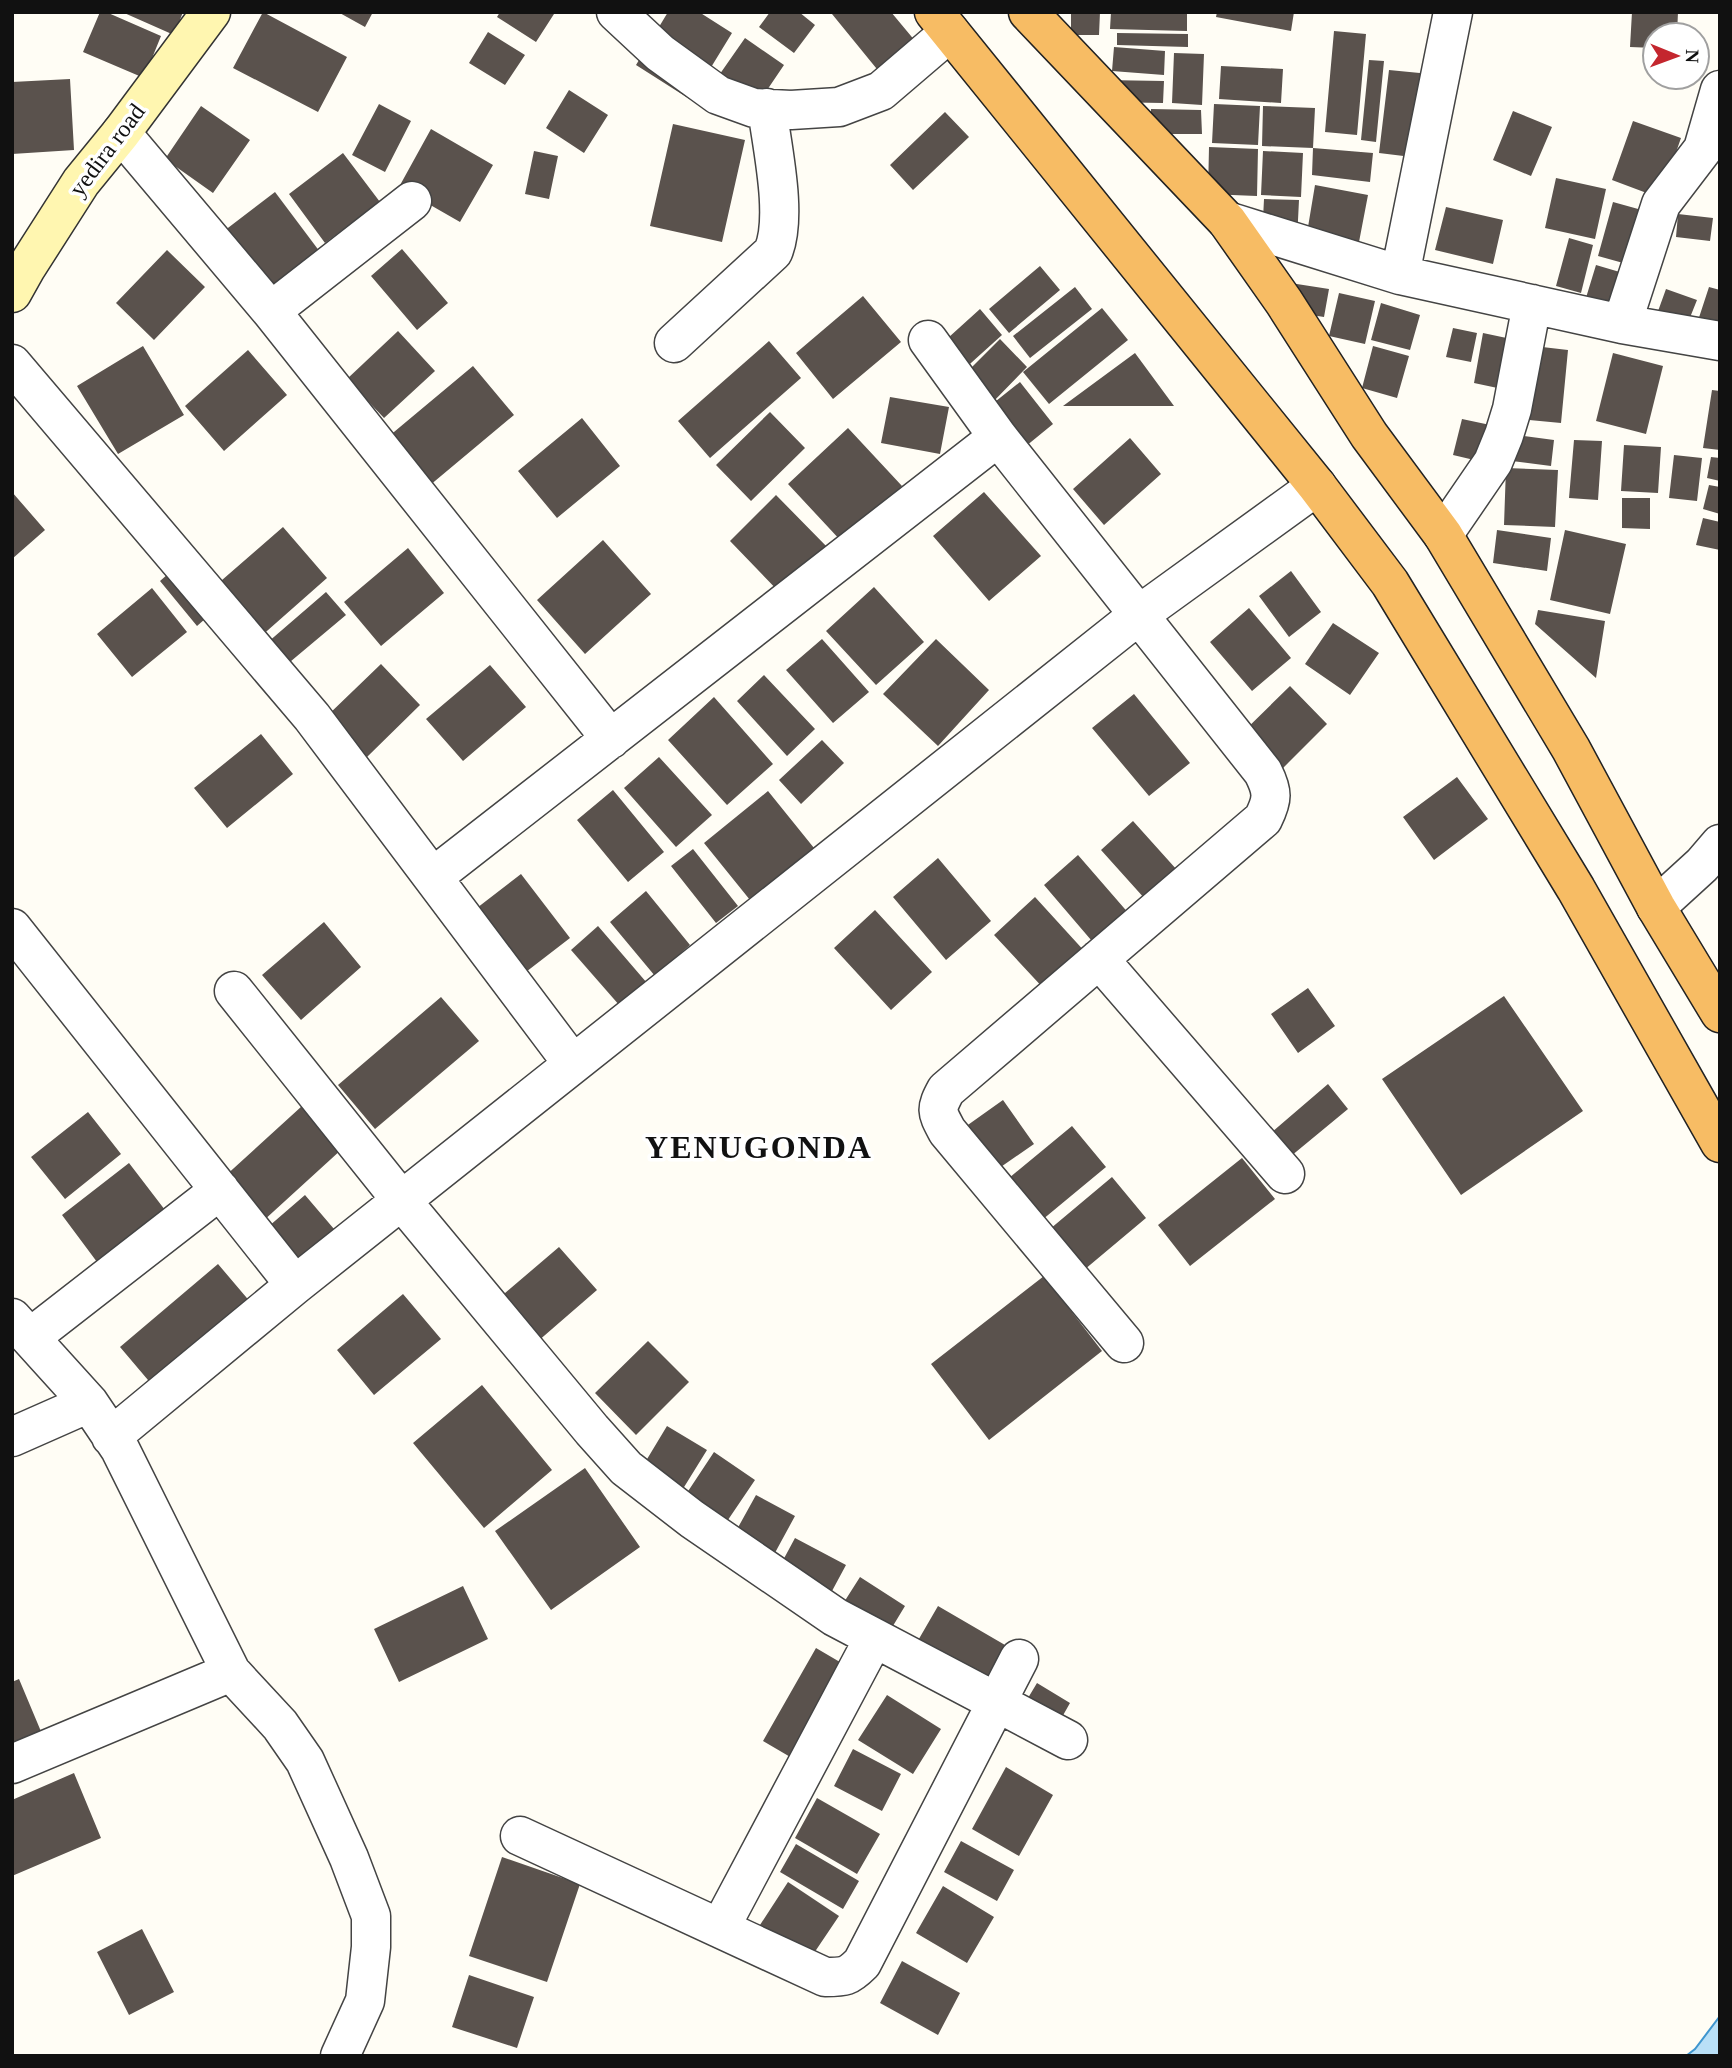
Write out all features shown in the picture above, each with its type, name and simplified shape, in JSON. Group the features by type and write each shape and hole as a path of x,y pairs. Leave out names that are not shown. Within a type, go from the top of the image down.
{"highway":[{"path":"1028,12 1227,221 1284,302 1369,435 1443,535 1571,749 1656,907 1720,1013"},
{"path":"942,22 1317,486 1390,583 1576,889 1720,1143"}],"main road":[{"name":"yedira road","path":"12,293 81,182 211,12"}],"street":[{"path":"616,12 660,53 718,95 754,108 790,110 839,107 881,91 942,22"},
{"path":"1400,275 1453,12"},
{"path":"1622,324 1661,204 1703,149 1720,90"},
{"path":"674,343 773,252 777,243 779,205 767,108"},
{"path":"121,133 271,311 611,738"},
{"path":"271,311 412,201"},
{"path":"1227,221 1400,275 1622,324 1720,341"},
{"path":"1443,535 1493,462 1500,444 1512,409 1532,304"},
{"path":"928,340 998,437 1263,772 1271,788 1270,803 1263,819 946,1090 939,1103 937,1113 947,1131 1124,1343"},
{"path":"12,364 312,718 573,1064"},
{"path":"433,877 998,437"},
{"path":"111,1437 295,1285 1140,614 1317,486"},
{"path":"1656,907 1702,865 1720,844"},
{"path":"12,928 295,1285"},
{"path":"1099,959 1285,1174"},
{"path":"234,991 402,1201 626,1468 692,1519 835,1617 1068,1740"},
{"path":"220,1191 22,1328 89,1403 120,1449 231,1672 280,1725 305,1761 349,1858 371,1916 371,1947 365,2001 341,2056"},
{"path":"12,1437 89,1403"},
{"path":"720,1928 874,1638"},
{"path":"520,1836 825,1977 851,1974 862,1963 1019,1659"},
{"path":"12,1764 231,1672"}],"water":[{"path":"1720,2016 1720,2056 1686,2056 1695,2049"}],"building":[{"path":"100,12 106,12 161,36 144,78 83,52"},
{"path":"122,12 183,12 174,35"},
{"path":"263,12 347,57 318,112 233,68"},
{"path":"338,12 373,12 365,27"},
{"path":"500,12 554,14 536,42 497,17"},
{"path":"668,12 699,12 732,33 691,100 636,65"},
{"path":"770,12 799,12 815,25 794,53 759,27"},
{"path":"891,12 931,60 894,90 832,14"},
{"path":"1071,12 1100,12 1099,35 1071,35"},
{"path":"1111,12 1187,12 1187,31 1110,29"},
{"path":"1217,12 1294,12 1291,31 1216,17"},
{"path":"1632,12 1678,12 1678,21 1641,21 1641,47 1630,47"},
{"path":"1334,31 1366,34 1357,135 1325,132"},
{"path":"488,32 525,55 505,85 469,63"},
{"path":"1117,33 1188,34 1188,47 1117,45"},
{"path":"745,38 784,65 748,118 708,91"},
{"path":"1114,47 1165,51 1164,75 1112,71"},
{"path":"1174,53 1204,54 1202,105 1172,103"},
{"path":"1369,60 1384,61 1376,142 1361,140"},
{"path":"1221,66 1283,69 1281,103 1219,99"},
{"path":"1389,70 1430,74 1420,158 1379,153"},
{"path":"70,79 74,150 12,154 12,82"},
{"path":"1104,80 1164,81 1163,103 1103,102"},
{"path":"569,90 608,115 584,153 546,128"},
{"path":"379,104 411,121 385,172 352,155"},
{"path":"1214,104 1260,106 1258,145 1212,143"},
{"path":"201,106 250,140 213,193 165,159"},
{"path":"1263,106 1315,108 1313,148 1262,146"},
{"path":"1151,109 1201,110 1202,134 1151,134"},
{"path":"1513,111 1552,127 1531,176 1493,160"},
{"path":"945,112 969,137 913,190 890,165"},
{"path":"1633,121 1681,138 1660,198 1612,180"},
{"path":"673,124 745,140 722,242 650,226"},
{"path":"431,129 493,165 460,222 399,187"},
{"path":"1209,147 1258,149 1257,196 1208,194"},
{"path":"1313,148 1373,153 1370,182 1312,175"},
{"path":"534,151 558,156 549,199 525,194"},
{"path":"1263,151 1303,153 1301,197 1261,195"},
{"path":"343,153 380,202 325,243 289,194"},
{"path":"1556,178 1606,189 1595,239 1545,228"},
{"path":"1315,185 1368,195 1359,242 1307,233"},
{"path":"275,192 326,260 271,303 220,234"},
{"path":"1264,199 1299,200 1297,240 1262,239"},
{"path":"1613,202 1649,212 1634,266 1598,256"},
{"path":"1446,207 1503,220 1493,264 1435,250"},
{"path":"1678,214 1713,218 1710,241 1676,237"},
{"path":"1569,238 1593,245 1581,293 1556,286"},
{"path":"402,249 448,303 417,330 371,276"},
{"path":"167,250 205,287 154,340 116,303"},
{"path":"1596,265 1623,273 1612,309 1585,301"},
{"path":"1040,266 1060,290 1009,333 989,309"},
{"path":"1284,282 1329,289 1324,317 1280,310"},
{"path":"1075,287 1092,309 1030,358 1013,336"},
{"path":"1709,287 1720,290 1720,358 1689,348"},
{"path":"1666,289 1697,300 1683,335 1653,325"},
{"path":"1339,293 1375,301 1365,344 1329,336"},
{"path":"863,296 901,342 833,399 796,353"},
{"path":"1381,303 1420,315 1410,350 1371,340"},
{"path":"1102,308 1128,340 1049,404 1023,372"},
{"path":"980,309 1002,335 961,372 938,347"},
{"path":"1453,328 1477,333 1471,362 1446,357"},
{"path":"398,331 435,371 384,418 347,379"},
{"path":"1483,333 1516,340 1507,390 1474,383"},
{"path":"1000,339 1027,367 991,404 963,376"},
{"path":"769,341 801,378 710,458 678,421"},
{"path":"1525,345 1568,350 1561,423 1518,419"},
{"path":"143,346 184,415 118,454 77,386"},
{"path":"1373,346 1409,356 1397,398 1362,388"},
{"path":"248,350 287,395 224,451 185,406"},
{"path":"1135,353 1174,406 1063,406"},
{"path":"1613,353 1663,366 1646,434 1596,421"},
{"path":"473,366 514,415 429,486 388,437"},
{"path":"1020,382 1053,424 1015,455 981,413"},
{"path":"1712,390 1720,391 1720,450 1703,448"},
{"path":"890,397 949,407 940,454 881,443"},
{"path":"770,412 805,448 751,501 716,465"},
{"path":"582,418 620,466 557,518 518,471"},
{"path":"1462,419 1495,426 1487,463 1453,455"},
{"path":"848,428 902,486 842,542 788,484"},
{"path":"1516,435 1554,440 1551,466 1512,461"},
{"path":"1130,438 1161,474 1104,525 1073,489"},
{"path":"1574,440 1602,441 1598,500 1569,498"},
{"path":"1624,445 1661,447 1658,493 1621,491"},
{"path":"1674,455 1702,458 1697,501 1669,498"},
{"path":"1711,457 1720,458 1720,481 1707,478"},
{"path":"1506,468 1558,470 1555,527 1504,525"},
{"path":"1709,485 1720,487 1720,514 1703,509"},
{"path":"12,492 45,530 12,559"},
{"path":"984,492 1041,556 989,601 933,536"},
{"path":"776,495 830,550 783,596 730,541"},
{"path":"1622,498 1650,498 1650,529 1622,528"},
{"path":"1703,518 1720,522 1720,550 1696,545"},
{"path":"283,527 327,578 259,638 214,587"},
{"path":"1497,530 1551,538 1547,571 1493,563"},
{"path":"1565,530 1626,544 1610,614 1550,600"},
{"path":"603,540 651,594 585,654 537,600"},
{"path":"408,548 444,593 381,646 344,602"},
{"path":"176,567 213,612 197,626 160,581"},
{"path":"1291,571 1321,612 1289,637 1259,596"},
{"path":"874,587 924,642 876,685 826,631"},
{"path":"152,588 187,632 132,677 97,634"},
{"path":"326,592 346,615 278,672 260,649"},
{"path":"1249,608 1291,658 1252,691 1210,642"},
{"path":"1538,610 1605,621 1596,678 1535,624"},
{"path":"1333,623 1379,653 1350,695 1305,664"},
{"path":"822,639 869,692 833,723 786,670"},
{"path":"936,639 989,690 938,746 883,694"},
{"path":"381,664 420,705 367,757 327,716"},
{"path":"490,665 526,707 463,761 426,719"},
{"path":"764,675 815,729 787,756 737,701"},
{"path":"1290,686 1327,724 1275,776 1238,737"},
{"path":"1134,694 1190,763 1149,796 1092,728"},
{"path":"714,697 773,764 727,805 668,740"},
{"path":"261,734 293,774 227,828 194,788"},
{"path":"822,740 844,763 801,804 779,780"},
{"path":"659,757 712,815 676,847 624,788"},
{"path":"1457,777 1488,819 1434,860 1403,817"},
{"path":"613,790 664,852 628,882 577,820"},
{"path":"768,791 814,848 750,900 704,843"},
{"path":"1133,821 1186,880 1154,909 1101,850"},
{"path":"693,849 738,906 716,923 671,866"},
{"path":"1078,855 1137,923 1103,954 1044,885"},
{"path":"938,858 991,921 946,960 893,897"},
{"path":"521,874 570,938 522,975 473,911"},
{"path":"646,891 690,945 655,976 610,922"},
{"path":"1035,897 1087,954 1046,991 994,935"},
{"path":"875,910 932,972 891,1010 834,948"},
{"path":"324,922 361,967 301,1020 262,975"},
{"path":"598,926 647,983 620,1006 571,950"},
{"path":"1308,988 1335,1026 1298,1053 1271,1014"},
{"path":"1504,996 1583,1111 1461,1195 1382,1079"},
{"path":"441,997 479,1041 375,1129 338,1085"},
{"path":"1328,1084 1348,1109 1285,1161 1265,1138"},
{"path":"1003,1100 1034,1144 995,1171 965,1127"},
{"path":"302,1106 342,1149 262,1222 223,1178"},
{"path":"88,1112 121,1154 65,1199 31,1157"},
{"path":"1072,1126 1106,1167 1042,1220 1009,1178"},
{"path":"1242,1158 1275,1199 1190,1266 1158,1225"},
{"path":"129,1163 165,1210 97,1262 62,1215"},
{"path":"1112,1177 1146,1218 1084,1270 1050,1229"},
{"path":"305,1195 334,1229 290,1267 261,1233"},
{"path":"559,1247 597,1290 522,1355 484,1311"},
{"path":"218,1264 257,1310 159,1393 120,1347"},
{"path":"1044,1276 1102,1351 989,1440 931,1364"},
{"path":"403,1294 441,1339 374,1395 337,1350"},
{"path":"648,1341 689,1382 636,1435 595,1393"},
{"path":"482,1385 552,1470 484,1528 413,1443"},
{"path":"667,1426 707,1450 668,1513 629,1489"},
{"path":"714,1452 755,1480 711,1545 671,1517"},
{"path":"585,1468 640,1547 551,1610 495,1531"},
{"path":"756,1495 795,1516 764,1573 725,1551"},
{"path":"795,1538 846,1565 818,1617 767,1590"},
{"path":"860,1577 905,1606 885,1639 839,1610"},
{"path":"463,1586 488,1639 399,1682 374,1629"},
{"path":"938,1606 1005,1645 977,1695 909,1656"},
{"path":"816,1648 845,1665 792,1758 763,1741"},
{"path":"19,1679 45,1741 12,1755 12,1682"},
{"path":"1037,1683 1070,1703 1053,1733 1019,1713"},
{"path":"887,1695 941,1729 913,1774 858,1740"},
{"path":"853,1749 901,1774 882,1811 834,1786"},
{"path":"1006,1767 1053,1795 1019,1856 972,1829"},
{"path":"74,1773 101,1838 12,1876 12,1800"},
{"path":"817,1798 880,1834 857,1874 795,1838"},
{"path":"961,1841 1014,1870 997,1901 944,1872"},
{"path":"796,1844 859,1881 843,1909 780,1872"},
{"path":"502,1857 580,1884 547,1982 469,1956"},
{"path":"788,1882 839,1916 810,1959 760,1925"},
{"path":"943,1886 994,1917 967,1963 916,1933"},
{"path":"142,1929 174,1992 129,2015 97,1952"},
{"path":"902,1961 960,1993 938,2035 880,2003"},
{"path":"469,1975 534,1997 517,2048 452,2027"}],"district":[{"name":"YENUGONDA","path":"759,1147"}]}
